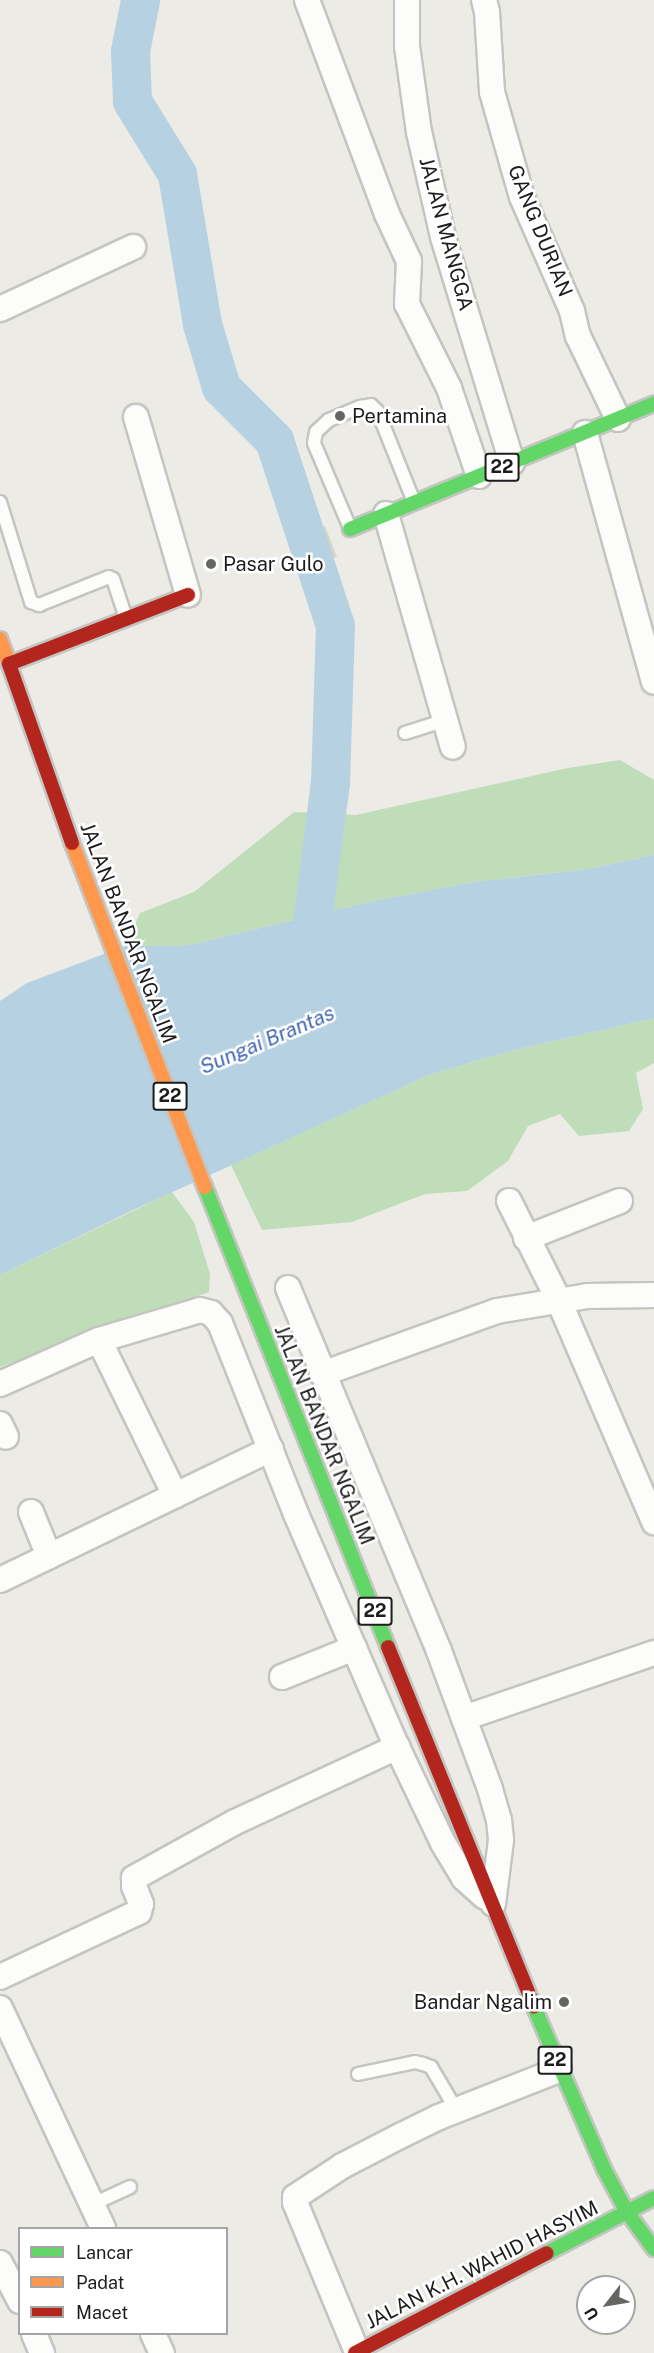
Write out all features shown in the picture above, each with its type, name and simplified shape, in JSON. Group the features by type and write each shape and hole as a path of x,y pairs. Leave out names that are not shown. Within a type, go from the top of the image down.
{"main road":[{"name":"22","path":"350,530 654,404"},
{"path":"5,666 188,595"},
{"name":"JALAN BANDAR NGALIM","path":"0,639 5,666 256,1319 559,2070 604,2169 627,2212"},
{"name":"JALAN K.H. WAHID HASYIM","path":"356,2352 654,2198"},
{"name":"22","path":"627,2212 654,2249"}],"street":[{"path":"308,0 387,214 409,261 407,304 449,388 480,476"},
{"name":"JALAN MANGGA","path":"407,0 407,46 419,132 443,237 512,462"},
{"name":"GANG DURIAN","path":"484,0 492,92 522,197 572,312 578,336 618,419"},
{"path":"0,309 133,247"},
{"path":"136,417 188,595"},
{"path":"585,433 654,682"},
{"path":"386,514 453,747"},
{"path":"509,1202 559,1301 654,1522"},
{"path":"526,1238 620,1202"},
{"path":"288,1288 417,1598 464,1719 499,1820 501,1840 493,1904"},
{"path":"322,1374 496,1311 588,1296 654,1295"},
{"path":"0,1384 99,1340 200,1310 211,1313 220,1323 397,1747 443,1843 465,1878 493,1904"},
{"path":"99,1340 175,1495"},
{"path":"0,1580 271,1449"},
{"path":"31,1512 50,1556"},
{"path":"282,1677 354,1648"},
{"path":"464,1719 654,1653"},
{"path":"0,1977 139,1912 141,1904 134,1886 134,1878 235,1822 397,1747"},
{"path":"0,2008 102,2227"},
{"path":"356,2352 295,2202 296,2197 342,2166 457,2111 559,2070"},
{"path":"0,2263 18,2297"},
{"path":"34,2335 42,2353"},
{"path":"153,2335 162,2353"}],"lane":[{"path":"350,530 314,443 316,432 329,420 360,406 371,405 378,412 414,502"},
{"path":"0,502 31,602 39,605 109,577 113,579 126,619"},
{"path":"405,733 446,720"},
{"path":"358,2074 415,2062 423,2064 431,2067 457,2111"},
{"path":"92,2205 130,2187"}],"shaded area":[{"path":"325,526 337,557 301,570 290,539"}],"green space":[{"path":"620,760 654,780 654,855 589,869 474,882 378,900 185,946 125,946 140,913 194,892 294,812 356,815 568,768"},
{"path":"654,1018 654,1063 636,1073 643,1109 629,1131 579,1136 560,1114 528,1126 508,1161 467,1191 425,1194 352,1222 262,1230 231,1165 431,1074 510,1051"},
{"path":"172,1192 194,1222 210,1274 209,1292 0,1367 0,1275"}],"water":[{"name":"Sungai Brantas","path":"654,855 654,1018 510,1051 431,1074 131,1211 0,1275 0,1001 27,983 125,946 185,946 378,900 474,882 589,869"}],"waterway":[{"path":"140,0 130,51 132,101 177,174 202,324 221,387 274,440 335,625 330,782 313,914 316,967"}],"traffic: fast":[{"path":"350,529 654,404"},
{"path":"205,1187 388,1647"},
{"path":"534,2007 604,2169 627,2212 654,2249"},
{"path":"547,2253 654,2198"}],"traffic: slow":[{"path":"0,639 9,664"},
{"path":"72,843 205,1187"}],"traffic: jam":[{"path":"72,843 9,664 188,595"},
{"path":"388,1647 534,2007"},
{"path":"355,2353 547,2253"}],"place":[{"name":"Pertamina","path":"340,416"},
{"name":"Pasar Gulo","path":"211,564"},
{"name":"Bandar Ngalim","path":"564,2002"}]}
